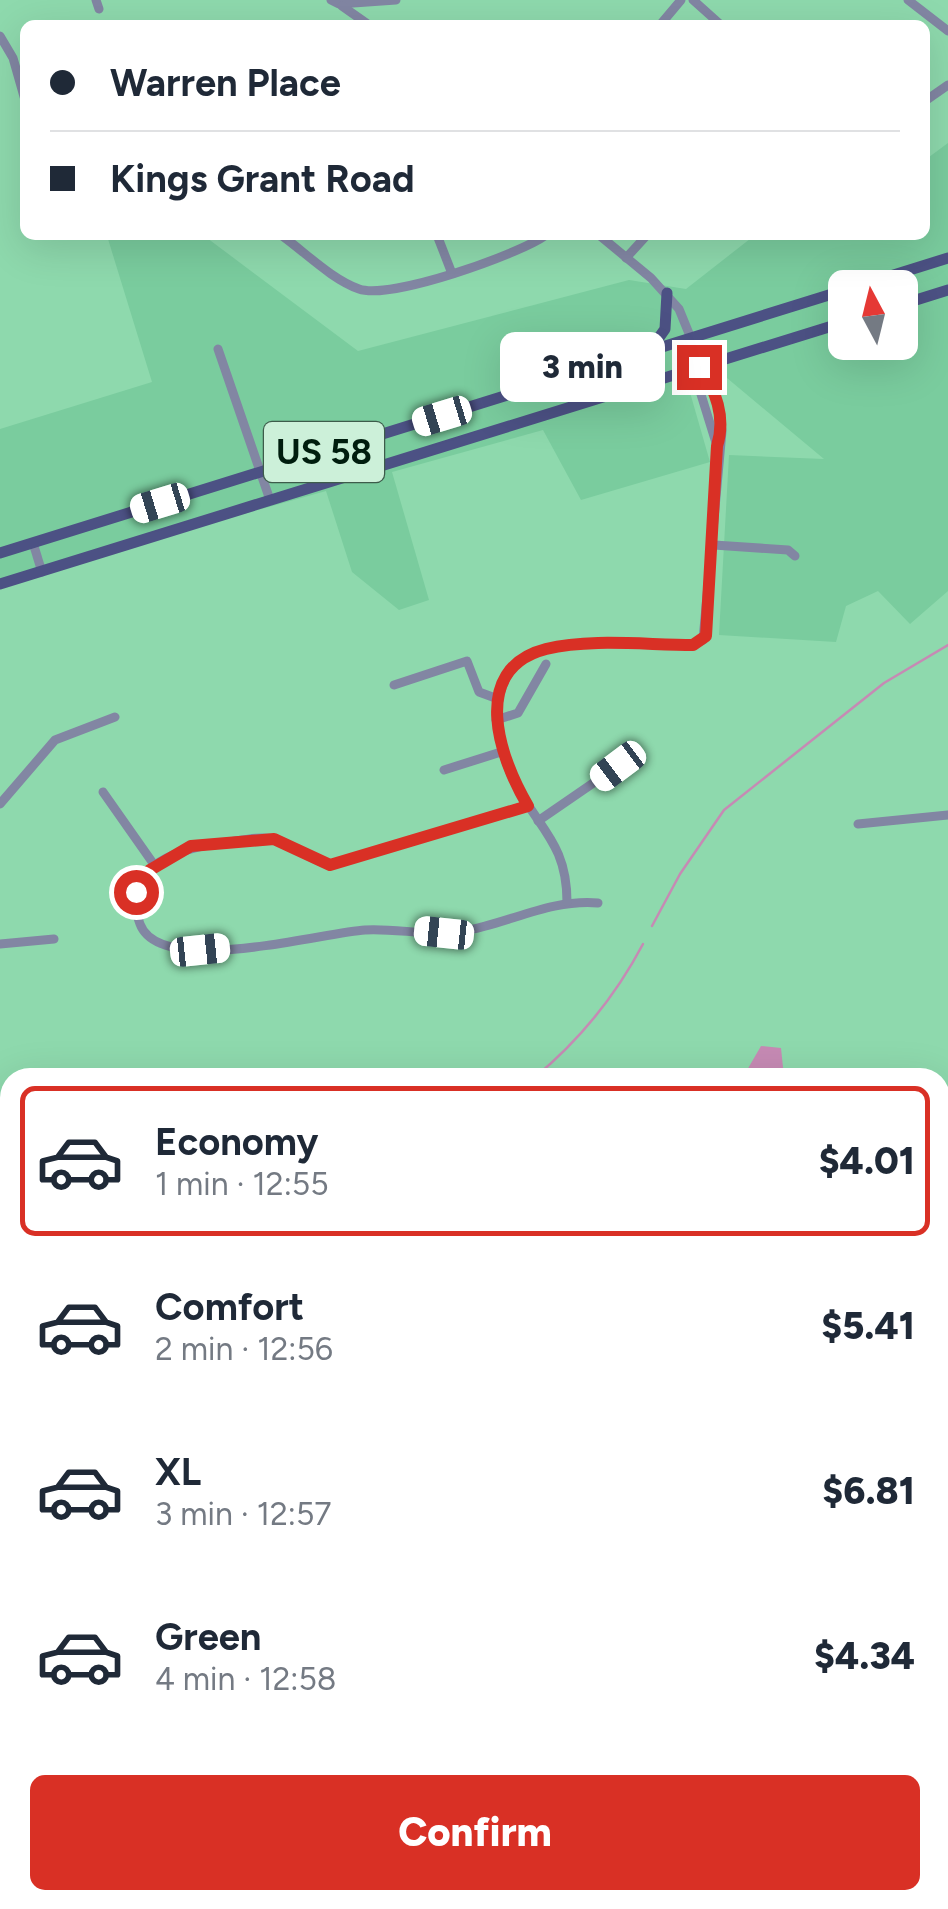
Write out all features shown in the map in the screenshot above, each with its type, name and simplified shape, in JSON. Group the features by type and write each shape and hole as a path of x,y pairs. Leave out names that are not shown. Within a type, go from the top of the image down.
{"main road":[{"name":"US 58","path":"909,270 948,258"},
{"path":"918,299 948,290"},
{"path":"648,352 665,329 666,294"},
{"name":"US 58","path":"0,553 828,295"},
{"name":"US 58","path":"0,584 828,327"}],"street":[{"path":"337,1 396,0"},
{"path":"664,20 681,0"},
{"path":"692,0 715,20"},
{"path":"908,0 948,31"},
{"path":"337,1 355,20"},
{"path":"0,36 13,58 20,82"},
{"path":"288,240 342,280 367,291 389,290 518,250 537,240"},
{"path":"440,240 450,271"},
{"path":"566,902 563,859 528,806 501,752 496,720 498,699 513,670 544,650 698,643 707,630 717,446 722,432 712,382 699,367 691,338 666,294 605,240"},
{"path":"626,258 642,240"},
{"path":"218,348 270,500"},
{"path":"33,543 42,572"},
{"path":"714,546 788,550 795,556"},
{"path":"394,684 467,660 479,692 498,699"},
{"path":"496,720 518,713 546,664"},
{"path":"0,804 55,740 115,717"},
{"path":"444,770 501,752"},
{"path":"538,821 618,766"},
{"path":"103,792 155,866"},
{"path":"528,806 330,865 264,838 182,848 155,866 136,892 142,928 159,946 182,950 363,930 455,933 566,902 598,903"},
{"path":"858,824 948,815"},
{"path":"0,944 54,939"}],"shaded area":[{"path":"948,143 948,591 910,624 878,591 846,606 836,642 719,635 729,455 824,459 727,378 689,389 710,462 581,500 543,430 392,472 429,600 399,610 352,572 326,491 0,582 0,429 152,382 108,240 210,240 358,351 629,280 686,289 749,240 930,240 930,156"},
{"path":"761,1046 781,1048 783,1068 748,1068"}],"waterway":[{"path":"652,926 680,874 724,810 884,683 948,645"},
{"path":"545,1068 595,1017 643,944"}],"route":[{"path":"136,892 150,870 176,851 191,846 274,839 330,865 436,837 528,806 506,766 496,720 501,688 522,661 558,647 693,645 706,636 717,446 722,432 712,384 699,367"}]}
